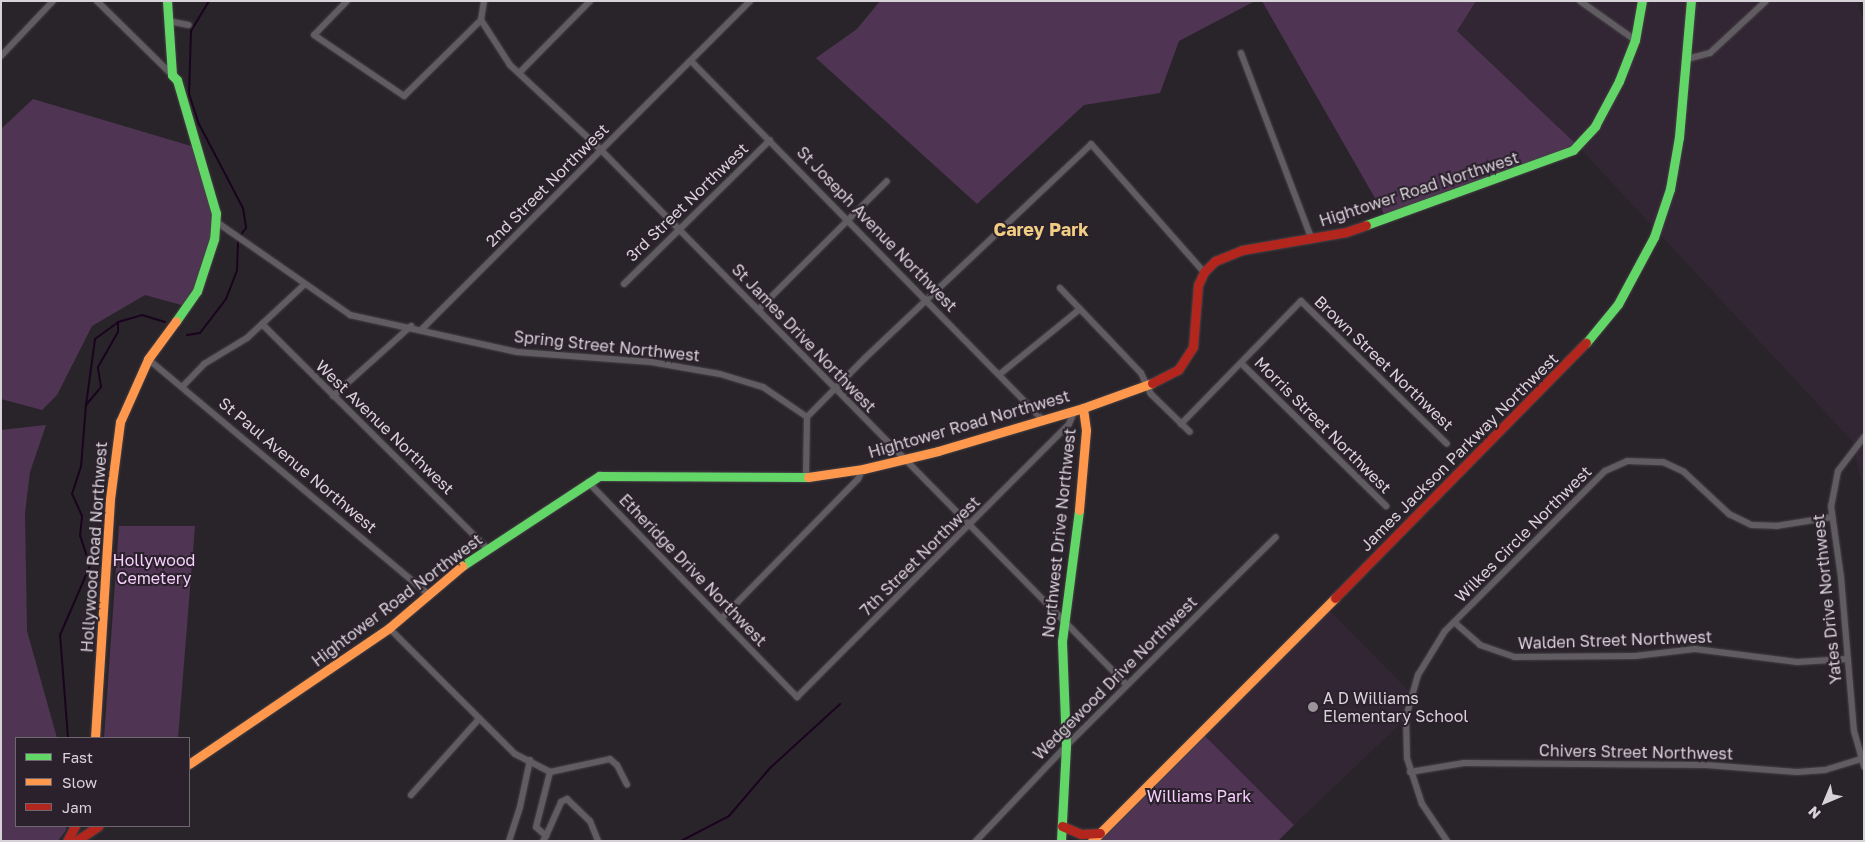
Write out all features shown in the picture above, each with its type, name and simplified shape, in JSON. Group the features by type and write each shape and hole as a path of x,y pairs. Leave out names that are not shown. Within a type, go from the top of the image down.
{"street":[{"path":"1,56 53,1"},
{"path":"97,1 172,75"},
{"name":"Hollywood Road Northwest","path":"95,737 116,440 128,399 148,359 196,291 210,257 216,221 205,174 177,80 172,75 166,1"},
{"path":"347,1 314,35 404,96 481,20 484,1"},
{"path":"520,72 590,1"},
{"name":"2nd Street Northwest","path":"422,329 750,1"},
{"path":"1580,1 1635,40"},
{"name":"Hightower Road Northwest","path":"190,763 389,628 488,549 558,505 588,482 610,474 806,477 863,469 904,460 1079,409 1146,386 1178,370 1190,355 1198,285 1204,272 1216,261 1242,250 1312,240 1346,232 1573,150 1588,136 1604,110 1635,40 1642,1"},
{"name":"James Jackson Parkway Northwest","path":"1092,841 1564,368 1604,323 1636,275 1663,214 1676,163 1692,1"},
{"path":"1686,59 1710,53 1766,1"},
{"name":"St James Drive Northwest","path":"481,20 502,56 601,150 969,527 1127,685"},
{"path":"168,21 189,25"},
{"path":"1241,53 1312,240"},
{"name":"St Joseph Avenue Northwest","path":"691,61 1000,374 1042,419"},
{"name":"3rd Street Northwest","path":"624,284 770,140"},
{"path":"806,477 807,417 1077,154 1091,144 1204,272"},
{"path":"758,310 887,180"},
{"name":"Spring Street Northwest","path":"216,221 350,315 411,326 517,352 651,362 720,374 763,387 807,417"},
{"path":"182,387 204,364 247,338 304,284"},
{"path":"1060,288 1141,373 1146,386 1180,424 1190,432"},
{"name":"Brown Street Northwest","path":"1241,363 1302,301 1447,444"},
{"path":"1000,374 1080,309"},
{"name":"West Avenue Northwest","path":"262,324 488,549"},
{"path":"333,396 411,326"},
{"name":"St Paul Avenue Northwest","path":"148,359 429,595"},
{"path":"1180,424 1241,363"},
{"name":"Morris Street Northwest","path":"1241,363 1386,506"},
{"name":"7th Street Northwest","path":"778,678 797,697 969,527 1069,424 1079,409"},
{"name":"Northwest Drive Northwest","path":"1061,841 1066,746 1063,622 1075,560 1086,430 1079,409"},
{"name":"Yates Drive Northwest","path":"1864,437 1838,471 1832,494 1832,517 1841,577 1854,731 1864,767"},
{"name":"Wilkes Circle Northwest","path":"1447,841 1422,804 1410,772 1405,731 1413,688 1429,652 1454,622 1595,479 1605,471 1627,461 1650,460 1674,466 1693,479 1729,514 1752,525 1776,526 1832,517"},
{"path":"721,619 858,479 863,469"},
{"name":"Etheridge Drive Northwest","path":"588,482 778,678"},
{"name":"Wedgewood Drive Northwest","path":"976,841 1066,746 1276,537"},
{"name":"Walden Street Northwest","path":"1454,622 1480,645 1514,657 1635,656 1696,649 1797,662 1848,659"},
{"path":"389,628 515,754 530,760 550,772 610,758 617,765 628,785"},
{"path":"411,795 479,719"},
{"name":"Chivers Street Northwest","path":"1410,772 1464,763 1706,765 1797,772 1825,770 1861,759"},
{"path":"509,841 520,807 526,771 530,760"},
{"path":"550,772 536,827 545,838 561,802 567,799 590,821 598,841"},
{"path":"1062,826 1081,834 1100,833"},
{"path":"67,841 74,827"},
{"path":"76,841 97,827"}],"shaded area":[{"path":"1476,1 1857,1 1864,21 1864,490 1852,441 1577,145 1457,31"},
{"name":"A D Williams Elementary School","path":"1323,604 1408,690 1400,724 1294,825 1199,730"}],"green space":[{"path":"880,1 1255,1 1179,41 1160,93 1084,105 977,204 816,58 857,29"},
{"path":"1262,1 1476,1 1457,31 1577,145 1387,219"},
{"path":"33,99 201,149 218,217 207,261 185,306 145,295 92,326 57,395 42,410 1,399 1,129"},
{"path":"46,425 30,472 25,513 27,631 57,737 15,737 15,827 66,827 58,841 1,841 1,430"},
{"name":"Hollywood Cemetery","path":"119,526 195,526 178,737 104,737"},
{"name":"Williams Park","path":"1199,730 1294,825 1278,841 1093,841"}],"waterway":[{"path":"209,1 191,31 189,94 199,124 243,208 246,228 240,236"},
{"path":"187,335 200,333 226,299 237,270 238,240"},
{"path":"68,737 60,635 90,566 80,536 82,516 72,494 81,467 86,405 101,387 98,367 118,332 118,322 142,315 165,322"},
{"path":"86,405 95,339 118,322"},
{"path":"681,841 729,816 770,768 840,704"}],"traffic: fast":[{"path":"167,1 172,75 177,80 216,213 214,239 197,291 176,321"},
{"path":"1366,225 1573,150 1595,126 1619,81 1635,40 1642,1"},
{"path":"1586,343 1618,304 1654,237 1670,189 1679,137 1691,1"},
{"path":"462,566 599,476 808,477"},
{"path":"1061,841 1066,746 1062,641 1079,510"}],"traffic: slow":[{"path":"95,737 110,499 120,422 148,359 176,321"},
{"path":"808,477 863,469 938,451 1083,408 1152,383"},
{"path":"1079,510 1086,430 1083,408"},
{"path":"190,763 389,628 462,566"},
{"path":"1092,841 1335,598"}],"traffic: jam":[{"path":"1152,383 1178,370 1193,347 1198,285 1204,272 1215,261 1242,250 1346,232 1366,225"},
{"path":"1335,598 1586,343"},
{"path":"1062,826 1081,834 1100,833"},
{"path":"67,841 74,827"},
{"path":"76,841 97,827"}],"place":[{"name":"A D Williams Elementary School","path":"1313,707"}],"district":[{"name":"Carey Park","path":"1041,229"}]}
